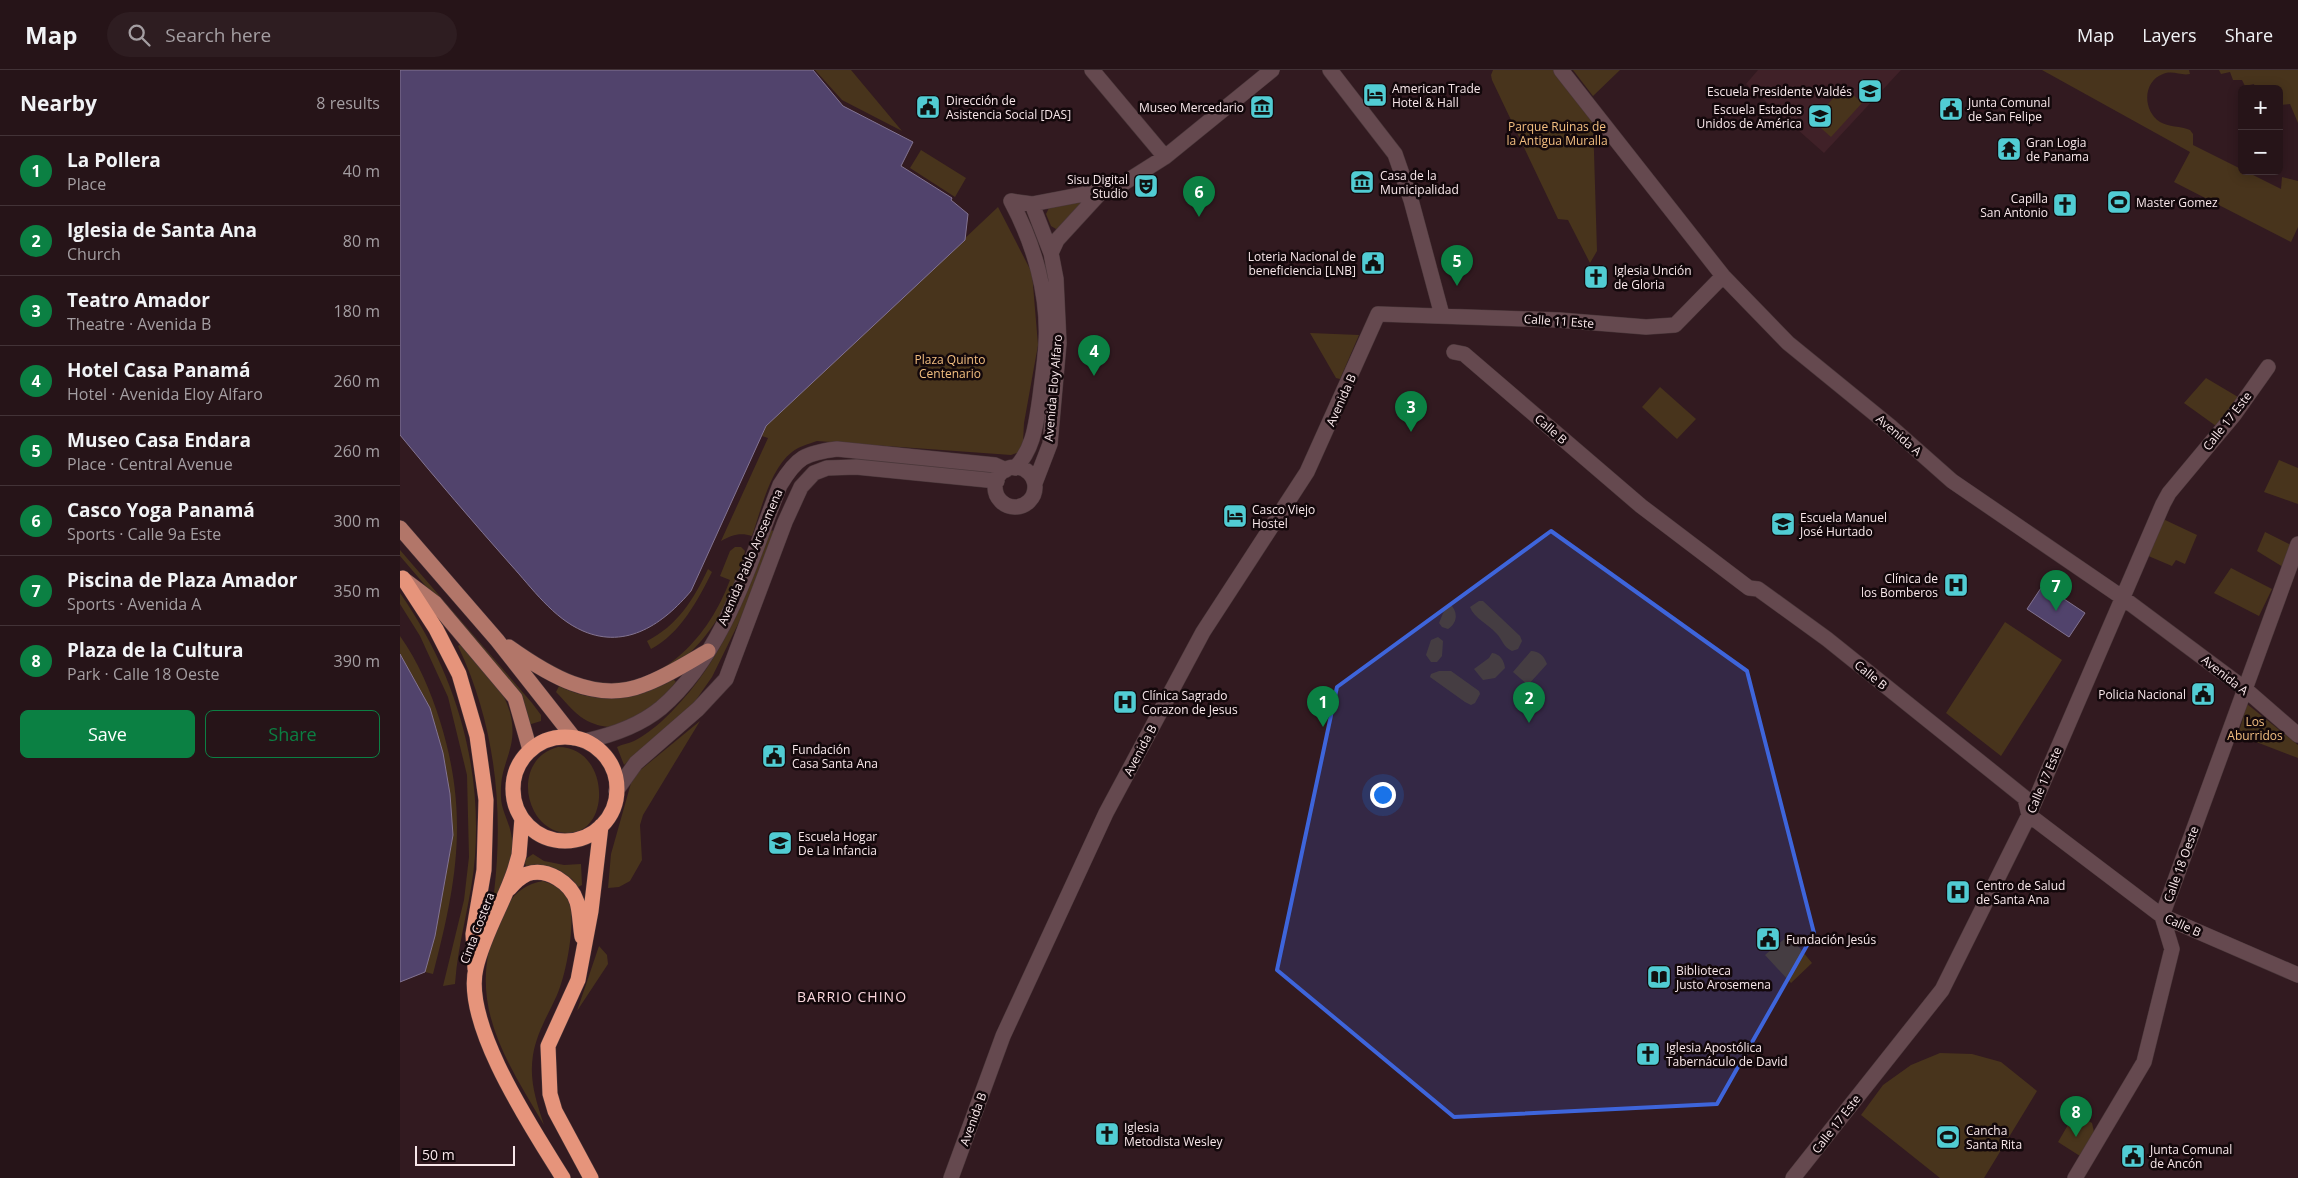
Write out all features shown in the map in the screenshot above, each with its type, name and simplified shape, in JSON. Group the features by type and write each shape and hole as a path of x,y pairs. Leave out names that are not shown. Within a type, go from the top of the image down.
{"highway":[{"path":"401,576 436,629 459,674 478,736 486,800 484,870 473,934 475,969"},
{"path":"561,737 580,740 598,750 608,761 614,775 616,791 611,812 601,826 582,837 560,840 539,833 522,818 514,800 513,780 518,766 530,750 548,739 561,737"},
{"name":"Cinta Costera","path":"522,818 518,855 508,889 498,908 475,969 475,1000 491,1054 564,1178"},
{"path":"591,1178 555,1111 548,1079 548,1046 578,980 592,902 601,826"},
{"path":"508,889 528,874 542,873 554,876 569,887 577,902 584,953"}],"main road":[{"path":"400,528 498,640 580,740"},
{"path":"401,576 434,603 515,698 530,750"},
{"path":"498,640 537,665 575,685 604,691 642,686 708,651"}],"street":[{"path":"1092,70 1165,157"},
{"path":"1032,204 1116,188 1165,157 1272,70"},
{"path":"1330,70 1395,154 1411,200 1442,315"},
{"name":"Avenida A","path":"1561,70 1723,276 1788,343 1952,481 2123,598 2245,690 2298,735"},
{"path":"1030,243 1036,237 1049,247 1102,192"},
{"name":"Avenida Eloy Alfaro","path":"1006,473 1027,456 1036,424 1046,343 1042,287 1030,243 1011,201 1032,204 1049,247 1056,278 1058,354 1050,444 1034,483"},
{"name":"Calle 11 Este","path":"1378,314 1559,320 1646,327 1675,325 1723,276"},
{"name":"Avenida B","path":"951,1178 1003,1036 1106,812 1203,632 1308,472 1378,314"},
{"name":"Calle B","path":"1454,352 1464,354 1641,506 1749,588 1758,589 1827,639 2025,798 2030,815 2162,916 2298,975"},
{"name":"Calle 17 Este","path":"1794,1178 1942,990 2030,815 2152,527 2169,493 2234,415 2268,367"},
{"name":"Avenida Pablo Arosemena","path":"580,740 622,731 660,708 684,685 708,651 729,612 780,485 788,472 802,458 812,452 837,449 995,465 1006,473"},
{"name":"Avenida Pablo Arosemena","path":"616,791 636,763 698,709 726,679 785,522 801,487 814,473 827,468 856,467 1006,473"},
{"path":"1028,472 1034,483 1034,494 1030,501 1016,507 1006,504 999,498 996,488 1006,473 1028,472"},
{"name":"Calle 18 Oeste","path":"2075,1178 2144,1062 2172,949 2162,916 2298,544"}],"highlighted area":[{"path":"1551,531 1747,671 1814,933 1717,1104 1454,1117 1277,970 1337,687"}],"shaded area":[{"path":"400,70 813,70 843,106 913,142 901,166 952,198 951,200 968,214 965,240 766,426 691,591 657,623 643,630 615,637 599,636 583,631 562,618 535,593 400,435"},
{"name":"Escuela Estados Unidos de América","path":"1758,70 1901,70 1824,153 1746,84"},
{"path":"2043,585 2085,613 2069,637 2027,609"},
{"path":"400,654 430,708 443,753 450,794 453,835 435,936 425,972 400,982"}],"green space":[{"path":"815,70 851,70 902,131 842,100"},
{"name":"Parque Ruinas de la Antigua Muralla","path":"1493,70 1553,70 1593,120 1597,251 1590,263 1568,220 1558,219 1492,80"},
{"path":"1573,70 1620,70 1593,96"},
{"path":"2042,70 2189,70 2190,74 2163,74 2152,83 2147,96 2150,110 2154,117 2163,124 2190,130 2193,134 2193,145 2238,168 2238,175 2253,175 2281,189 2282,177 2298,181 2298,227 2291,242 2174,182 2190,152"},
{"path":"2219,70 2298,70 2298,123 2290,104 2283,105 2283,85 2244,85 2242,80 2233,80 2230,72 2221,74"},
{"path":"1844,86 1862,103 1831,137 1813,121"},
{"path":"921,150 966,178 955,197 910,168"},
{"path":"1086,200 1062,227 1056,229 1051,226 1046,214 1050,206"},
{"name":"Plaza Quinto Centenario","path":"998,207 1032,273 1038,345 1024,423 1023,442 1019,452 1011,455 817,441 795,450 784,459 767,491 752,536 736,535 721,541 768,438 762,436 766,426"},
{"path":"1310,333 1359,335 1340,379 1336,378"},
{"path":"2206,378 2238,397 2216,426 2184,403"},
{"path":"1660,387 1696,419 1677,439 1642,407"},
{"path":"2279,460 2298,468 2298,504 2264,492"},
{"path":"2163,519 2197,535 2185,564 2176,560 2172,566 2146,555"},
{"path":"770,530 774,531 743,614 712,677 691,707 624,765 617,747 638,739 662,721 700,678 715,656 740,608"},
{"path":"2265,532 2291,545 2283,567 2257,551"},
{"path":"735,547 741,547 745,551 735,584 720,616 699,643 674,666 646,681 615,688 583,684 549,667 550,664 580,678 608,683 634,680 659,670 681,654 701,633 717,608 730,580 720,576 730,551"},
{"path":"400,550 532,703 541,715 541,721 528,725 477,646 400,556"},
{"path":"2231,568 2272,589 2259,616 2214,593"},
{"path":"708,569 712,572 701,594 687,615 671,635 651,649 647,641 667,628 684,611"},
{"path":"400,593 435,653 449,685 469,752 474,786 475,856 471,888 455,984 443,986 464,900 469,857 467,775 448,697 420,636 400,604"},
{"path":"1479,601 1483,601 1520,636 1522,641 1518,649 1512,651 1509,649 1496,633 1472,611 1470,607"},
{"path":"1450,604 1456,613 1456,617 1454,624 1448,629 1442,627 1439,623 1446,606"},
{"path":"2005,622 2062,660 2001,756 1946,713"},
{"path":"400,636 418,666 432,699 449,755 455,787 457,818 453,878 433,974 425,972 435,936 453,835 450,794 443,753 430,708 400,654"},
{"path":"1438,637 1443,641 1442,656 1437,662 1431,662 1426,655 1431,640"},
{"path":"463,643 491,677 506,701 513,729 511,745 502,776 501,789 501,801 510,829 512,846 510,863 498,895 494,893 498,830 494,767 481,706 458,646"},
{"path":"1531,651 1541,654 1547,664 1528,685 1513,672"},
{"path":"1492,653 1501,658 1505,668 1495,678 1483,680 1474,669 1489,658"},
{"path":"1439,671 1451,671 1479,691 1480,694 1475,703 1471,705 1465,702 1430,677 1431,674"},
{"path":"673,679 676,682 647,712 624,725 611,727 598,725 584,719 556,692 559,686 588,696 617,698 646,692"},
{"name":"Los Aburridos","path":"2247,704 2298,745 2298,758 2238,735"},
{"path":"700,721 643,815 640,825 642,860 630,881 619,887 608,888 611,854 631,783 638,772"},
{"path":"558,747 576,751 589,762 597,777 599,794 597,810 589,823 577,832 560,832 548,827 536,815 530,801 528,782 534,764 540,756"},
{"path":"533,854 544,861 564,865 581,864 582,885 578,887 572,879 559,870 543,865 526,866 524,860"},
{"path":"543,881 564,892 570,903 571,915 570,944 561,986 540,1031 533,1055 533,1082 544,1125 516,1077 494,1028 488,1004 486,978 489,951 505,908 521,890"},
{"path":"1789,935 1812,963 1791,983 1765,955"},
{"path":"599,946 607,955 608,964 577,1011"},
{"name":"Cancha Santa Rita","path":"1940,1053 1972,1054 2001,1062 2037,1091 1984,1178 1940,1178 1861,1115 1883,1085 1911,1065"},
{"path":"2075,1113 2092,1123 2094,1132 2080,1156 2058,1142"}],"place":[{"name":"Escuela Presidente Valdés","path":"1870,91"},
{"name":"American Trade Hotel & Hall","path":"1375,95"},
{"name":"Dirección de Asistencia Social [DAS]","path":"928,107"},
{"name":"Museo Mercedario","path":"1262,107"},
{"name":"Junta Comunal de San Felipe","path":"1951,109"},
{"name":"Escuela Estados Unidos de América","path":"1820,116"},
{"name":"Gran Logia de Panama","path":"2009,149"},
{"name":"Casa de la Municipalidad","path":"1362,182"},
{"name":"Sisu Digital Studio","path":"1146,186"},
{"name":"Master Gomez","path":"2119,202"},
{"name":"Capilla San Antonio","path":"2065,205"},
{"name":"Casco Yoga Panamá","path":"1199,217"},
{"name":"Loteria Nacional de beneficiencia [LNB]","path":"1373,263"},
{"name":"Iglesia Unción de Gloria","path":"1596,277"},
{"name":"Museo Casa Endara","path":"1457,286"},
{"name":"Hotel Casa Panamá","path":"1094,376"},
{"name":"Teatro Amador","path":"1411,432"},
{"name":"Casco Viejo Hostel","path":"1235,516"},
{"name":"Escuela Manuel José Hurtado","path":"1783,524"},
{"name":"Clínica de los Bomberos","path":"1956,585"},
{"name":"Piscina de Plaza Amador","path":"2056,611"},
{"name":"Policia Nacional","path":"2203,694"},
{"name":"Clínica Sagrado Corazon de Jesus","path":"1125,702"},
{"name":"Iglesia de Santa Ana","path":"1529,723"},
{"name":"La Pollera","path":"1323,727"},
{"name":"Fundación Casa Santa Ana","path":"774,756"},
{"name":"Escuela Hogar De La Infancia","path":"780,843"},
{"name":"Centro de Salud de Santa Ana","path":"1958,892"},
{"name":"Fundación Jesús","path":"1768,939"},
{"name":"Biblioteca Justo Arosemena","path":"1659,977"},
{"name":"Iglesia Apostólica Tabernáculo de David","path":"1648,1054"},
{"name":"Iglesia Metodista Wesley","path":"1107,1134"},
{"name":"Cancha Santa Rita","path":"1948,1137"},
{"name":"Plaza de la Cultura","path":"2076,1137"},
{"name":"Junta Comunal de Ancón","path":"2133,1156"}],"district":[{"name":"BARRIO CHINO","path":"852,996"}]}
